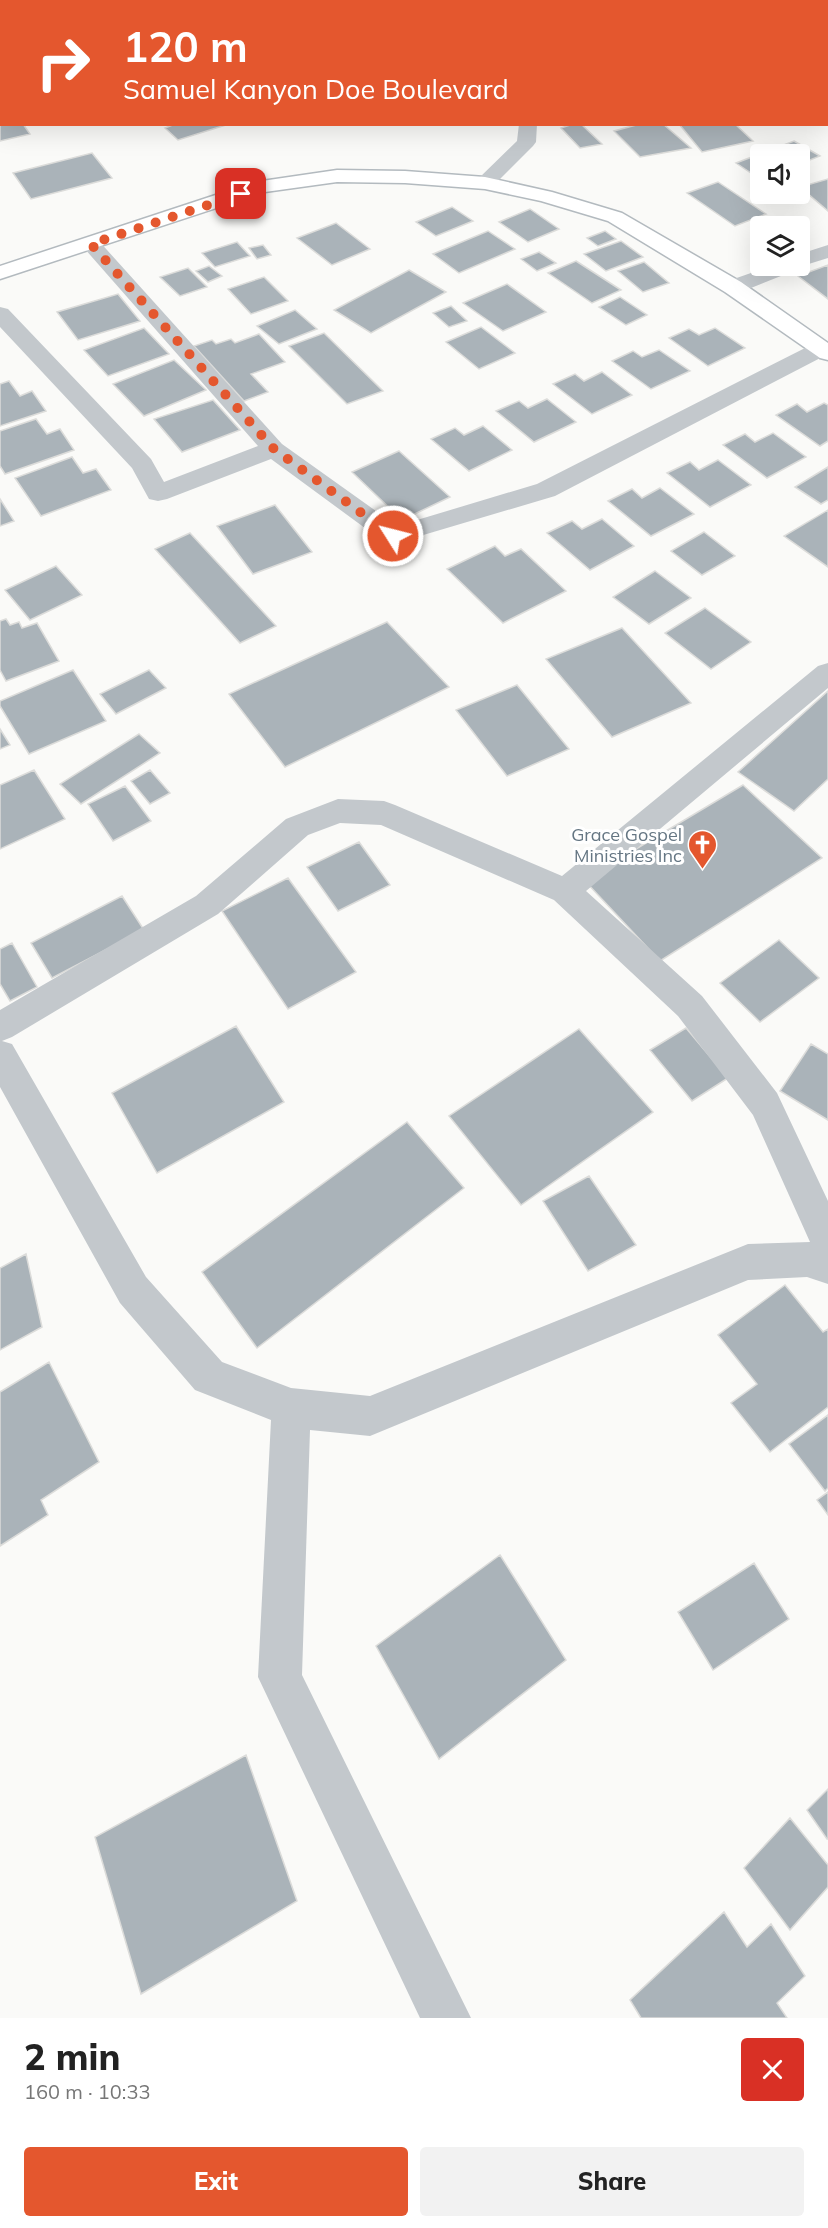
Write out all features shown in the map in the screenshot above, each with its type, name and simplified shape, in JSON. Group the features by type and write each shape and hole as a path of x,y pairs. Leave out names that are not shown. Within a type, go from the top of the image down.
{"street":[{"path":"485,183 526,142 528,126"},
{"path":"0,273 262,186 337,176 405,177 485,183 546,196 615,217 733,287 825,351 546,490 393,536 274,449 91,244"},
{"path":"810,257 828,251"},
{"path":"733,287 762,276"},
{"path":"0,314 142,464 158,493 274,449"},
{"path":"565,891 828,673"},
{"path":"0,1027 207,905 297,827 338,811 384,813 565,891 690,1006 765,1104 828,1241"},
{"path":"0,1055 133,1290 209,1376 291,1407 370,1416 748,1262 807,1259 828,1266"},
{"path":"291,1407 280,1677 446,2018"}],"building":[{"path":"0,126 24,126 30,134 0,141"},
{"path":"170,126 223,126 178,140 165,128"},
{"path":"583,126 602,144 580,148 561,128"},
{"path":"633,126 665,126 691,148 640,157 614,131"},
{"path":"681,126 737,126 753,141 702,152"},
{"path":"810,150 820,156 810,160"},
{"path":"92,153 112,178 31,199 13,173"},
{"path":"750,158 750,172 736,163"},
{"path":"828,179 828,211 810,196 810,184"},
{"path":"718,182 766,214 750,216 750,220 735,226 687,193"},
{"path":"452,207 473,221 436,236 416,222"},
{"path":"530,209 559,229 528,242 499,222"},
{"path":"336,223 370,249 332,265 297,238"},
{"path":"488,231 515,249 459,273 433,254"},
{"path":"605,231 616,239 598,246 587,238"},
{"path":"621,241 643,257 606,271 584,254"},
{"path":"237,242 250,256 215,267 202,253"},
{"path":"263,245 271,255 257,259 249,248"},
{"path":"539,252 556,263 537,271 521,259"},
{"path":"576,261 621,290 592,303 548,273"},
{"path":"644,262 669,283 643,292 618,271"},
{"path":"828,265 828,299 798,276 810,276 810,272"},
{"path":"209,266 222,276 208,282 196,271"},
{"path":"188,268 207,287 180,296 160,277"},
{"path":"409,270 446,292 371,333 334,310"},
{"path":"264,277 288,301 251,314 228,289"},
{"path":"507,284 546,312 503,331 463,303"},
{"path":"118,294 140,321 78,340 57,312"},
{"path":"620,297 647,315 626,325 599,307"},
{"path":"451,306 467,321 449,327 433,313"},
{"path":"295,310 317,329 279,344 257,326"},
{"path":"481,327 515,353 479,369 446,342"},
{"path":"144,328 169,354 108,376 84,350"},
{"path":"715,328 745,348 708,366 669,338 689,329 699,335"},
{"path":"324,333 383,391 347,404 289,346"},
{"path":"259,334 285,362 251,374 268,392 244,401 194,346 212,340 216,344 231,339 235,343"},
{"path":"659,350 690,371 651,389 612,361 633,351 642,357"},
{"path":"174,360 206,390 144,416 113,384"},
{"path":"602,372 632,395 592,414 553,384 575,374 584,381"},
{"path":"9,381 20,396 32,391 46,411 0,426 0,384"},
{"path":"547,399 576,422 534,442 496,411 519,401 528,408"},
{"path":"213,400 240,430 182,452 154,419"},
{"path":"824,403 828,405 828,441 820,446 776,415 797,404 807,412"},
{"path":"36,419 47,434 60,429 74,450 5,474 0,466 0,431"},
{"path":"483,426 512,450 469,471 431,439 455,428 464,435"},
{"path":"773,433 806,457 767,478 723,445 745,434 755,442"},
{"path":"399,451 450,497 402,520 352,472"},
{"path":"72,457 83,473 96,469 111,490 41,516 15,478"},
{"path":"718,460 751,485 710,507 667,473 690,462 699,470"},
{"path":"828,467 828,500 821,504 795,487"},
{"path":"660,488 694,514 651,536 608,501 632,489 642,498"},
{"path":"0,499 14,521 0,526"},
{"path":"275,505 312,552 253,574 217,526"},
{"path":"828,510 828,567 784,536"},
{"path":"602,519 634,546 590,570 547,533 572,521 582,529"},
{"path":"704,532 735,556 702,575 671,551"},
{"path":"190,533 276,626 240,643 155,549"},
{"path":"495,546 505,556 521,549 566,591 503,623 447,569"},
{"path":"56,566 82,595 30,620 5,590"},
{"path":"655,571 691,598 649,624 613,597"},
{"path":"705,608 751,642 711,669 665,633"},
{"path":"6,619 10,625 19,622 22,628 37,623 59,661 6,681 0,670 0,621"},
{"path":"387,622 449,687 285,767 229,694"},
{"path":"622,628 691,703 612,737 546,659"},
{"path":"73,670 106,721 29,754 0,706 0,701"},
{"path":"149,670 166,688 116,714 100,694"},
{"path":"517,685 569,749 507,776 456,710"},
{"path":"828,691 828,779 794,811 738,772"},
{"path":"0,729 10,745 0,749"},
{"path":"139,734 160,753 81,804 60,784"},
{"path":"34,770 65,819 0,849 0,785"},
{"path":"150,770 170,793 150,804 131,781"},
{"name":"Grace Gospel Ministries Inc","path":"743,785 822,858 660,961 584,880"},
{"path":"125,786 151,821 113,841 88,804"},
{"path":"359,842 390,885 338,911 307,867"},
{"path":"288,878 356,972 288,1009 222,911"},
{"path":"122,896 144,930 52,978 31,943"},
{"path":"779,940 819,978 760,1022 720,983"},
{"path":"12,943 37,987 10,1001 0,984 0,949"},
{"path":"236,1026 284,1102 157,1173 112,1093"},
{"path":"686,1028 728,1078 692,1101 650,1050"},
{"path":"579,1029 653,1112 521,1205 449,1116"},
{"path":"811,1044 828,1054 828,1120 780,1091"},
{"path":"407,1122 464,1188 257,1348 202,1272"},
{"path":"589,1176 636,1245 588,1271 543,1201"},
{"path":"26,1254 42,1327 0,1350 0,1268"},
{"path":"785,1285 823,1332 828,1329 828,1407 770,1452 731,1403 757,1384 718,1335"},
{"path":"49,1362 99,1462 41,1500 48,1515 0,1546 0,1392"},
{"path":"828,1415 828,1488 825,1491 789,1444"},
{"path":"828,1492 828,1515 817,1500"},
{"path":"500,1555 566,1660 439,1759 376,1646"},
{"path":"754,1563 789,1619 713,1670 678,1612"},
{"path":"246,1755 297,1901 141,1994 95,1837"},
{"path":"828,1789 828,1839 827,1839 807,1810"},
{"path":"790,1818 828,1865 828,1887 790,1930 744,1868"},
{"path":"724,1912 747,1947 771,1924 805,1976 777,2003 787,2018 641,2018 630,2000"}],"place":[{"name":"Grace Gospel Ministries Inc","path":"703,870"}],"route":[{"path":"241,194 91,244 274,449 393,536"}]}
